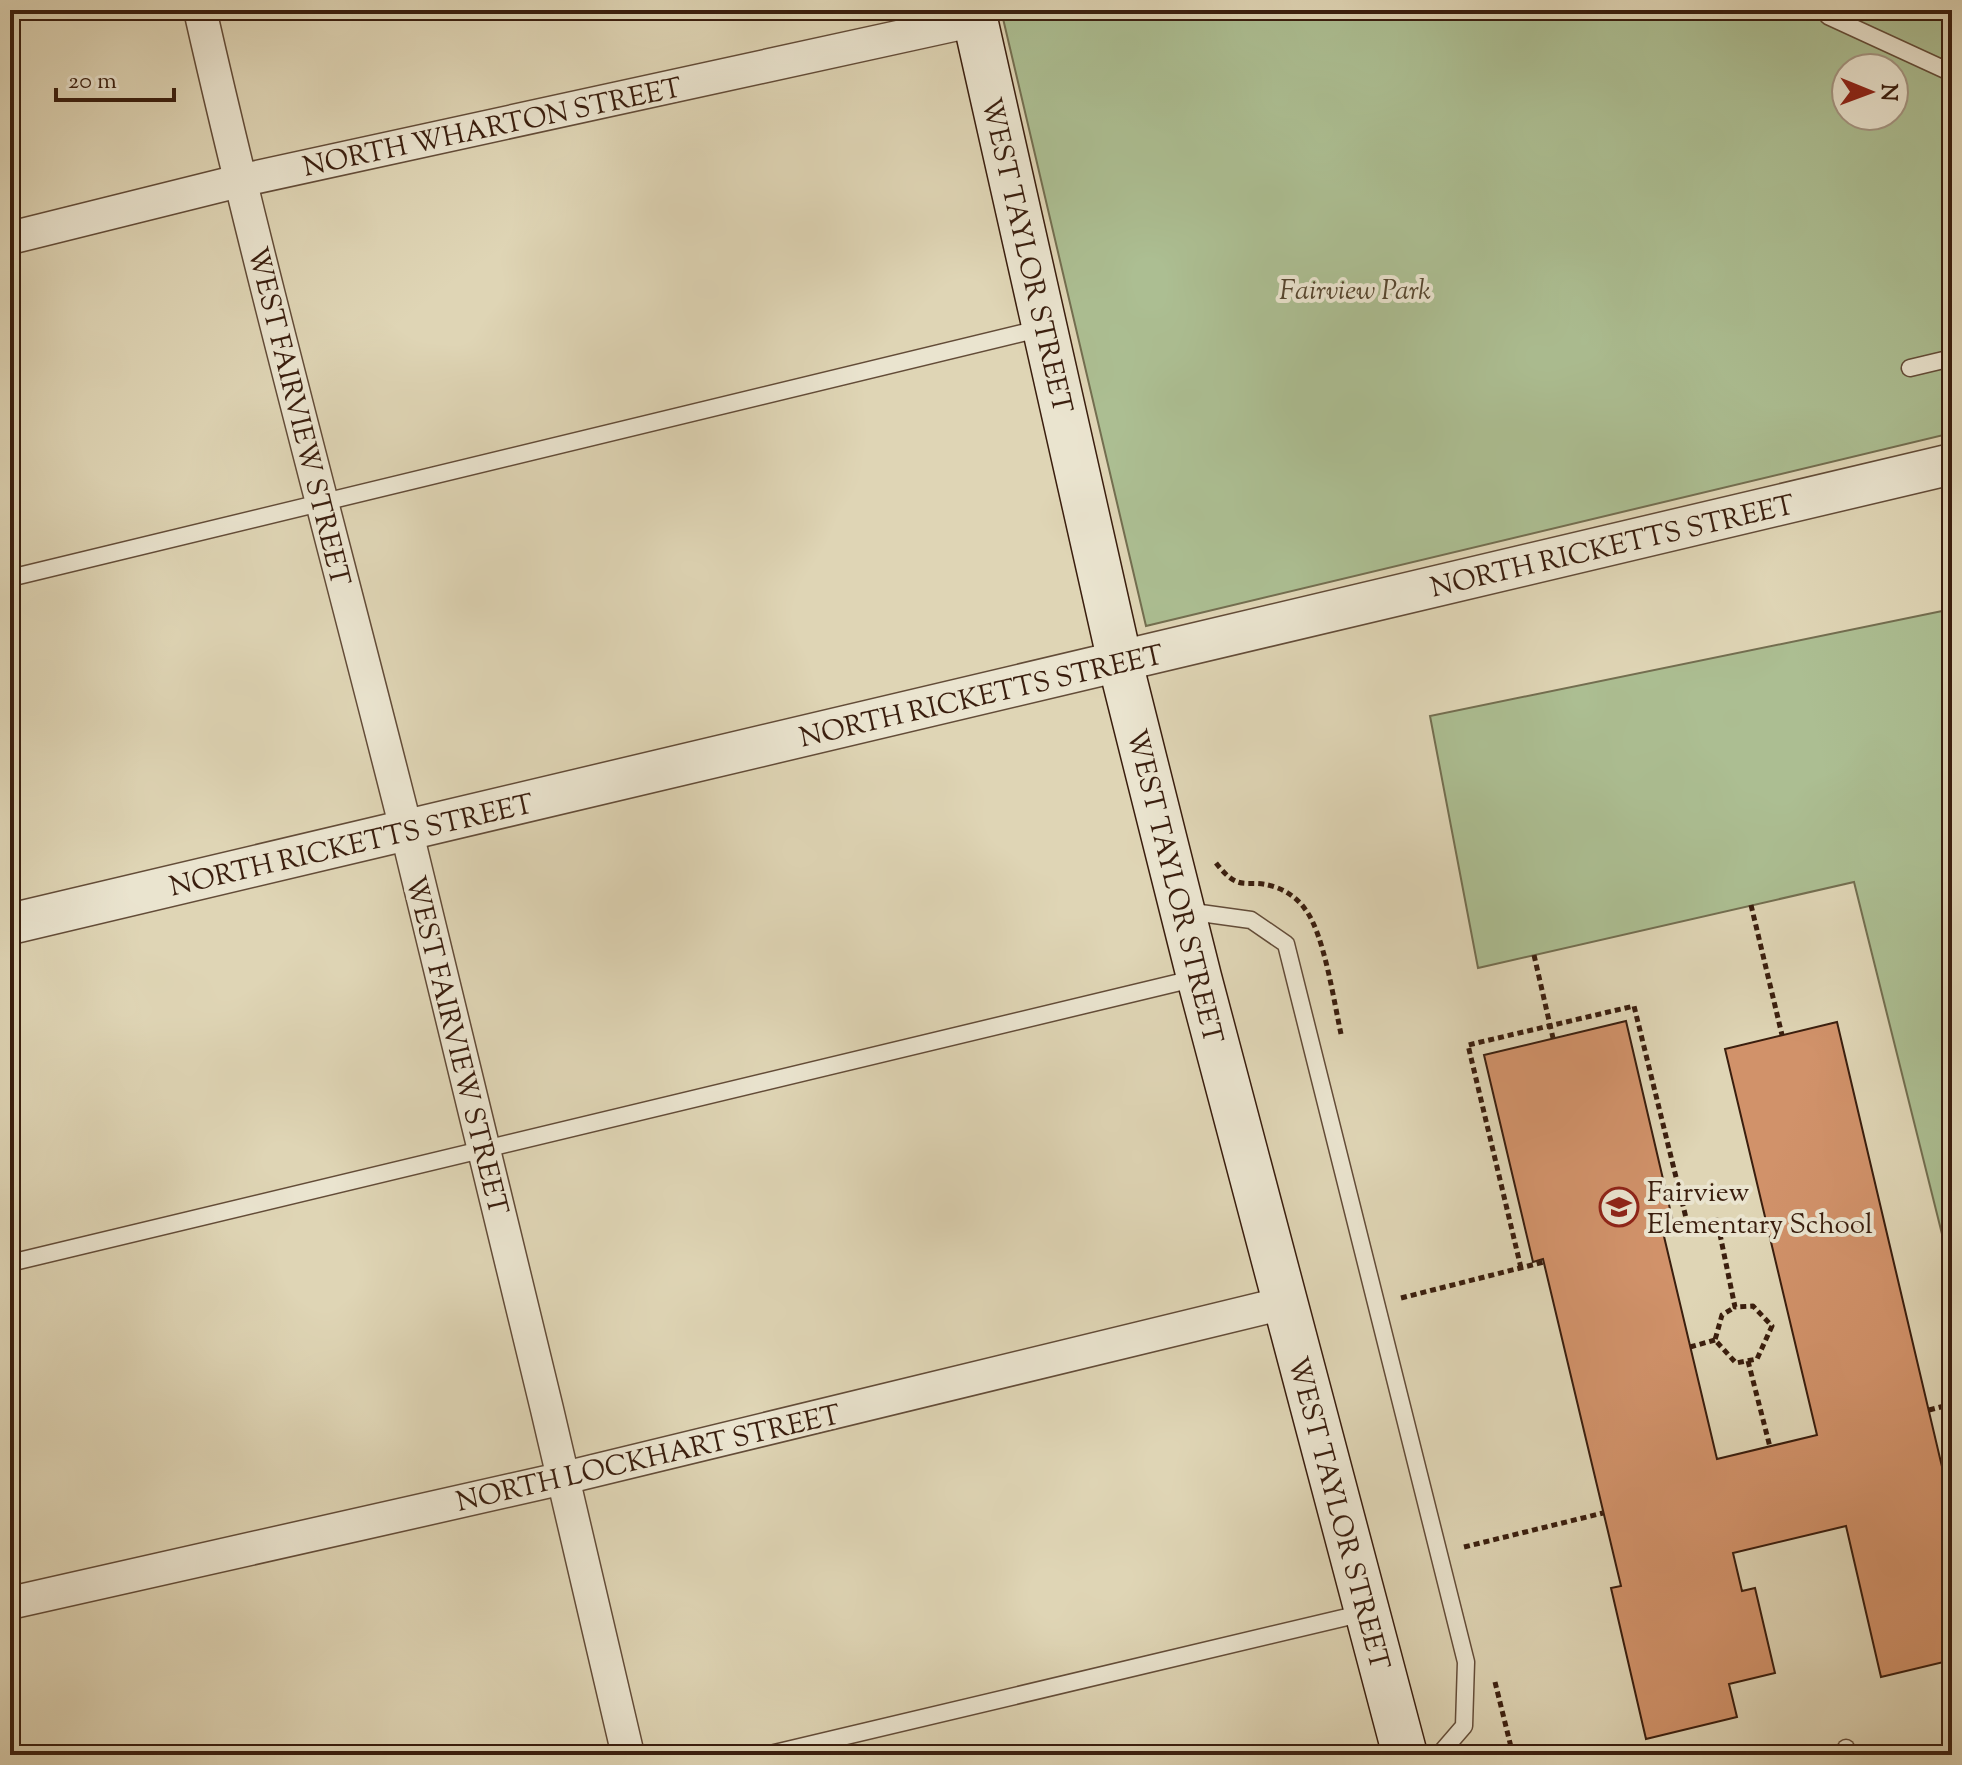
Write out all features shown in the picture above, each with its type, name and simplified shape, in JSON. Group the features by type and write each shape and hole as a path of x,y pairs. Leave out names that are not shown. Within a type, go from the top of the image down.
{"main road":[{"name":"WEST TAYLOR STREET","path":"974,15 1120,662 1284,1303 1405,1755"}],"street":[{"name":"WEST FAIRVIEW STREET","path":"200,10 239,181 406,831 564,1478 628,1755"},
{"name":"NORTH WHARTON STREET","path":"10,238 239,181 974,15"},
{"name":"NORTH RICKETTS STREET","path":"10,924 1952,464"},
{"name":"NORTH LOCKHART STREET","path":"10,1603 564,1478 1284,1303"}],"lane":[{"path":"1828,16 1952,73"},
{"path":"10,578 1045,328"},
{"path":"1910,368 1952,358"},
{"path":"1182,910 1251,920 1286,944 1466,1662 1464,1726 1439,1755"},
{"path":"10,1263 1199,977"},
{"path":"766,1755 1367,1612"}],"path":[{"path":"1751,905 1782,1035"},
{"path":"1534,955 1553,1038"},
{"path":"1521,1268 1468,1045 1634,1006 1688,1226 1717,1220 1735,1307"},
{"path":"1376,1304 1544,1262"},
{"path":"1753,1306 1772,1326 1757,1359 1736,1363 1715,1340 1722,1315 1735,1307 1753,1306"},
{"path":"1690,1347 1715,1340"},
{"path":"1748,1361 1770,1447"},
{"path":"1929,1410 1952,1404"},
{"path":"1438,1553 1603,1513"}],"green space":[{"name":"Fairview Park","path":"1001,10 1952,10 1952,433 1146,626"},
{"path":"1952,609 1952,1274 1854,882 1478,968 1430,716"}],"building":[{"path":"1626,1021 1674,1226 1662,1228 1717,1459 1817,1435 1725,1049 1837,1022 1952,1509 1952,1660 1881,1677 1846,1526 1733,1553 1742,1591 1755,1588 1775,1673 1729,1684 1737,1717 1646,1739 1611,1588 1621,1586 1543,1259 1533,1262 1484,1055"}],"place":[{"name":"Fairview Elementary School","path":"1619,1207"}]}
